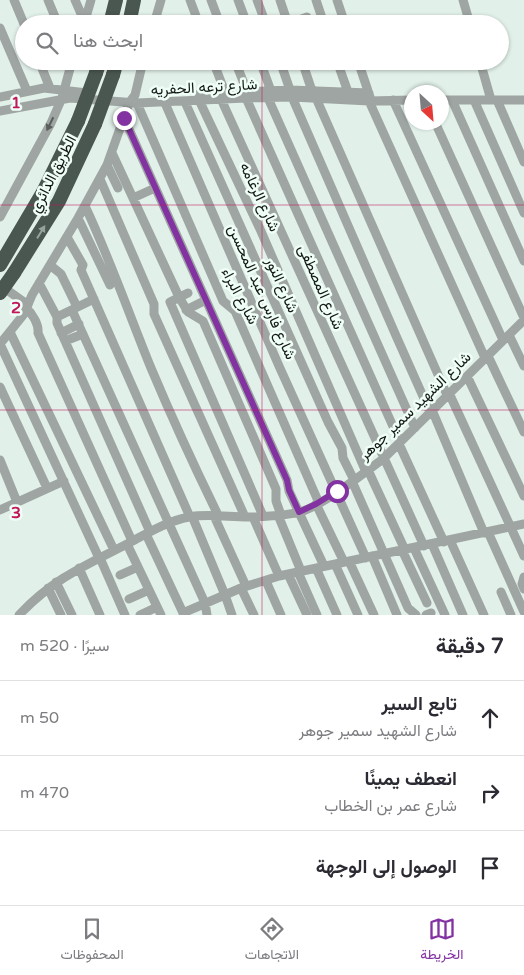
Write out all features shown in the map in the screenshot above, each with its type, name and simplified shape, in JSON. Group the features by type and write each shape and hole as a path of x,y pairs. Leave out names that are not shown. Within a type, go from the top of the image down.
{"highway":[{"path":"112,15 116,0"},
{"path":"131,15 134,0"},
{"name":"الطريق الدائري","path":"1,263 43,192 78,121 97,70"},
{"name":"الطريق الدائري","path":"0,293 59,201 95,124 115,70"}],"street":[{"path":"14,0 20,15"},
{"path":"48,0 54,15"},
{"path":"75,0 81,15"},
{"path":"87,15 91,0"},
{"path":"157,15 161,0"},
{"path":"190,0 196,15"},
{"path":"211,0 217,15"},
{"path":"238,0 244,15"},
{"path":"258,0 263,15"},
{"path":"280,0 285,15"},
{"path":"316,0 321,15"},
{"path":"337,0 342,15"},
{"path":"463,0 467,15"},
{"path":"0,28 15,64"},
{"path":"17,70 26,91"},
{"path":"43,70 50,88"},
{"path":"0,214 45,135 63,94 70,70"},
{"path":"125,615 0,344 27,307 100,179 132,102 141,70"},
{"name":"شارع المصطفى","path":"216,70 223,96 383,459 415,547"},
{"path":"238,70 246,95 400,443 484,615"},
{"path":"263,70 270,94 414,428"},
{"path":"283,70 291,94 397,338 524,612"},
{"path":"305,70 314,94 448,394 524,556"},
{"path":"341,70 348,92"},
{"path":"361,70 369,98 487,357 524,432"},
{"path":"483,70 494,100 524,162"},
{"name":"شارع ترعه الحفريه","path":"0,97 50,88 79,98 132,102 185,102 223,96"},
{"name":"شارع ترعه الحفريه","path":"132,102 223,96 348,92 369,98"},
{"name":"شارع ترعه الحفريه","path":"0,111 63,94"},
{"name":"شارع ترعه الحفريه","path":"314,94 404,100"},
{"name":"شارع الرغامه","path":"199,100 367,471 415,547"},
{"path":"393,100 506,337 524,366"},
{"path":"523,101 452,100 524,261"},
{"path":"474,100 524,213"},
{"name":"شارع البراء","path":"132,102 224,301 235,311 343,562"},
{"name":"شارع النور","path":"185,102 328,422 342,448 343,458 408,608 416,615"},
{"name":"شارع فارس عبد المحسن","path":"165,103 279,366 397,615"},
{"path":"124,118 287,480 289,490 337,615"},
{"path":"439,130 524,319"},
{"path":"112,153 133,198 184,295 186,310 203,321 276,489 276,500 292,573 307,615"},
{"path":"107,165 118,188"},
{"path":"100,179 154,304 154,314 249,517 292,573 317,615"},
{"path":"133,198 155,188"},
{"path":"85,206 105,249 152,368 217,516 254,615"},
{"path":"78,218 110,285"},
{"path":"67,237 83,266 81,270 191,517 232,615"},
{"path":"83,266 98,259"},
{"path":"50,266 61,274 78,324 205,603 207,615"},
{"path":"39,283 57,317 57,323 183,614 244,587 292,573 524,524"},
{"path":"0,284 27,307 38,327 38,333 130,542 138,567 159,611 140,615"},
{"path":"184,295 170,302 264,516"},
{"path":"57,317 94,299"},
{"path":"186,310 206,300"},
{"name":"شارع الشهيد سمير جوهر","path":"19,615 48,588 79,568 169,524 191,517 280,515 299,512 318,503 383,459 524,319"},
{"path":"63,337 78,324"},
{"path":"10,332 114,550"},
{"path":"63,337 83,334"},
{"path":"467,376 524,496"},
{"path":"0,387 47,488"},
{"path":"0,460 17,502"},
{"path":"0,510 64,481"},
{"path":"415,547 426,603"},
{"path":"415,547 445,615"},
{"path":"415,547 463,615"},
{"path":"343,562 358,615"},
{"path":"343,562 374,615"},
{"path":"120,575 138,567"},
{"path":"79,568 100,615"},
{"path":"524,577 522,584 524,589"},
{"path":"266,580 282,615"},
{"path":"56,582 72,615"},
{"path":"48,588 61,615"},
{"path":"129,599 149,590"},
{"path":"500,592 511,615"}],"route":[{"path":"124,118 287,480 289,490 299,512 308,509 337,491"}]}
